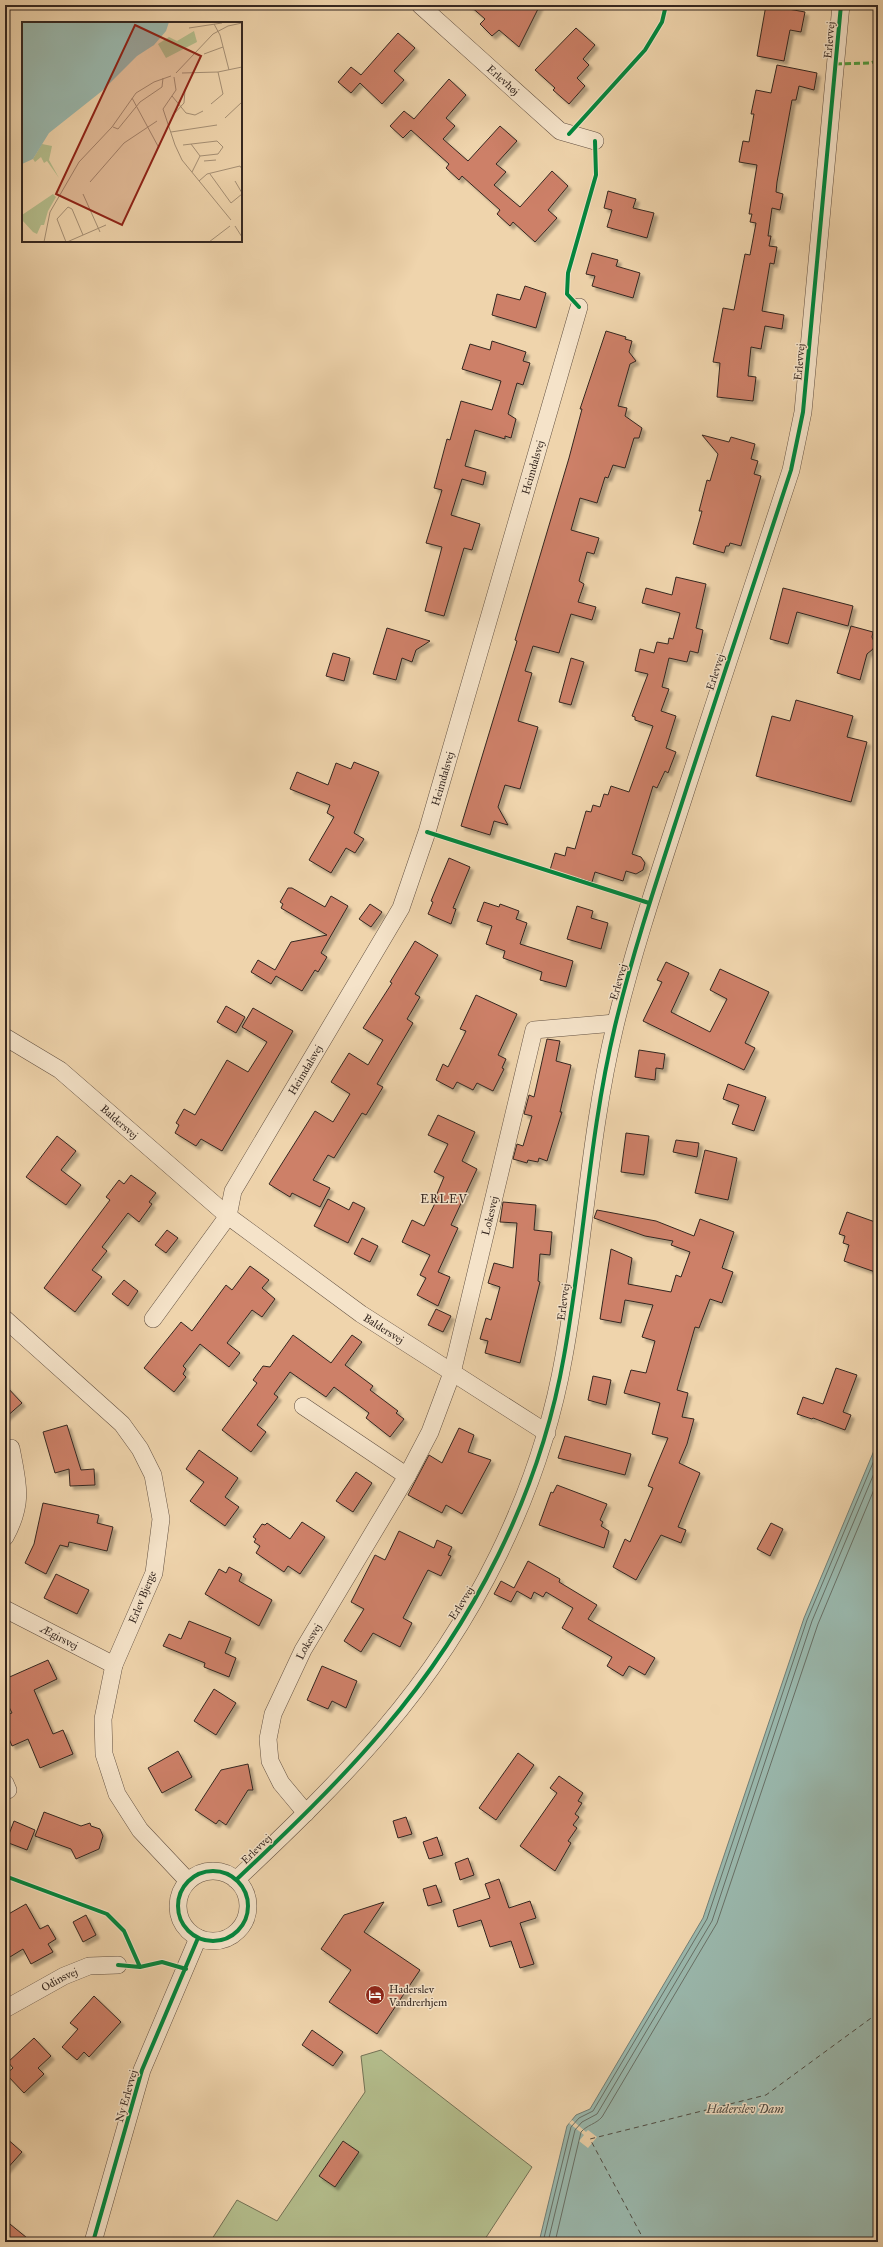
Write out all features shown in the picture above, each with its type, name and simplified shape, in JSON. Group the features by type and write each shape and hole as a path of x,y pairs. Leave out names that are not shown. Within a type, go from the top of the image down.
{"street":[{"name":"Erlevhøj","path":"420,5 560,131 595,141"},
{"name":"Erlevvej","path":"236,1880 306,1813 384,1729 430,1668 478,1594 518,1512 547,1433 564,1358 600,1096 616,1023 649,904 791,470 803,412 841,5"},
{"name":"Heimdalsvej","path":"228,1216 233,1190 402,908 427,832 579,307"},
{"name":"Lokesvej","path":"306,1813 281,1784 270,1761 268,1739 273,1714 303,1650 407,1476 430,1432 452,1373 534,1030 616,1023"},
{"name":"Baldersvej","path":"5,1037 60,1070 228,1216 361,1314 547,1433"},
{"path":"153,1319 228,1216"},
{"name":"Erlev Bjerge","path":"5,1319 122,1424 140,1449 153,1474 161,1519 154,1573 114,1665 102,1719 104,1754 117,1794 140,1830 188,1881"},
{"path":"303,1406 407,1476"},
{"path":"5,1537 18,1507 18,1486 11,1448"},
{"name":"Ægirsvej","path":"5,1609 114,1665"},
{"path":"207,1871 228,1874 236,1880 243,1888 247,1898 248,1908 245,1919 240,1928 232,1935 221,1940 209,1941 198,1938 189,1932 182,1923 178,1912 178,1901 182,1890 188,1881 207,1871"},
{"name":"Ny Erlevvej","path":"93,2242 142,2070 198,1938"},
{"name":"Odinsvej","path":"5,2009 64,1976 89,1966 118,1965"}],"green space":[{"path":"381,2050 532,2167 483,2242 210,2242 237,2200 277,2221 365,2092 361,2056"}],"water":[{"name":"Haderslev Dam","path":"878,1441 878,2242 539,2242 567,2126 576,2115 590,2109 703,1918 804,1618"}],"pier":[{"path":"572,2120 586,2132 588,2130 597,2137 588,2148 579,2141 584,2135 569,2123"}],"building":[{"path":"469,5 540,5 519,47 499,30 492,36 480,24 485,19"},
{"path":"766,5 805,12 801,32 790,30 784,61 757,56"},
{"path":"576,28 595,45 583,59 589,65 577,78 585,86 569,104 553,90 555,88 535,70"},
{"path":"398,33 415,48 394,71 404,80 382,104 360,83 351,93 338,82 351,67 361,75"},
{"path":"777,65 817,73 814,90 799,86 796,100 792,100 776,192 783,194 780,210 772,208 768,236 771,236 769,246 777,247 774,264 770,263 762,311 784,315 782,329 765,326 761,349 751,347 748,376 756,377 753,401 717,397 720,363 713,362 723,308 734,310 745,254 750,255 756,223 750,222 752,214 749,214 757,165 739,162 743,141 749,142 754,114 751,114 756,90 771,93"},
{"path":"449,79 466,95 446,118 455,126 443,139 468,161 500,126 517,141 496,164 506,172 494,185 520,207 552,171 568,186 548,210 557,218 535,242 513,222 510,226 497,214 500,210 462,176 459,180 446,168 449,164 411,130 403,138 390,126 404,111 414,119"},
{"path":"608,191 636,199 633,208 654,213 647,238 607,227 612,210 604,208"},
{"path":"592,253 618,260 616,266 640,273 633,298 592,286 595,276 586,274"},
{"path":"525,286 546,293 536,328 492,315 497,294 520,300"},
{"path":"606,331 626,337 625,339 632,341 629,352 636,361 630,364 618,406 627,408 625,416 642,428 639,438 634,438 625,468 613,465 608,478 605,477 597,503 580,498 571,530 599,538 594,554 587,552 579,581 584,584 578,602 596,607 592,620 571,614 559,653 533,646 525,671 532,673 518,721 538,727 520,789 505,785 498,807 508,825 494,821 490,835 461,826 517,641 515,640 569,458 582,409 580,409"},
{"path":"492,341 526,352 523,361 530,363 523,385 517,383 508,414 516,419 511,438 505,436 505,439 475,430 465,466 486,472 483,485 462,479 451,515 480,524 472,550 464,548 444,616 425,611 442,547 426,543 442,490 434,488 447,439 450,440 461,401 492,410 501,381 462,369 470,344 490,350"},
{"path":"702,435 729,442 731,437 755,444 751,459 758,461 754,474 761,476 741,546 730,543 729,546 726,546 724,553 693,544 702,511 699,511 707,480 710,481 718,454"},
{"path":"676,577 706,584 696,628 703,630 698,653 690,651 687,662 669,658 662,687 669,689 661,711 676,716 666,748 676,752 668,773 665,771 657,788 653,786 632,854 641,857 645,863 643,870 636,874 626,871 623,881 595,872 592,882 550,870 555,853 565,856 567,847 575,849 586,811 591,812 593,805 600,807 604,794 608,795 611,786 629,792 653,726 635,720 635,717 632,716 648,674 635,671 640,649 654,653 657,642 668,644 669,638 673,639 680,613 642,603 646,588 672,595"},
{"path":"783,588 853,606 848,626 797,612 788,644 770,639"},
{"path":"851,626 873,632 872,637 875,644 873,649 867,654 860,680 837,673"},
{"path":"387,628 430,641 416,650 412,662 402,658 396,680 373,674"},
{"path":"333,653 350,658 344,681 326,676"},
{"path":"571,658 584,662 571,705 559,702"},
{"path":"796,700 853,716 847,737 867,742 851,802 756,776 772,716 790,721"},
{"path":"354,762 379,772 354,833 364,839 355,853 346,848 331,873 309,860 334,817 327,813 330,805 290,789 297,772 328,785 336,763 351,769"},
{"path":"449,858 470,867 453,908 456,909 451,924 428,914 433,902 431,901"},
{"path":"288,888 292,888 325,907 331,896 348,906 321,953 327,957 318,972 315,970 302,991 276,976 271,984 251,972 258,960 275,970 291,942 327,935 281,908 283,904 280,902"},
{"path":"484,902 499,907 500,904 519,911 516,919 527,923 520,944 573,961 566,987 540,980 542,972 503,958 505,951 486,944 492,926 477,921"},
{"path":"370,904 382,912 371,927 359,919"},
{"path":"577,906 593,911 591,918 608,923 601,949 567,939"},
{"path":"415,941 438,955 415,994 420,997 407,1019 413,1023 377,1084 383,1087 366,1115 362,1113 334,1158 328,1155 313,1180 330,1188 320,1207 292,1193 290,1197 269,1184 315,1111 333,1122 350,1094 331,1082 349,1053 368,1065 383,1040 363,1028 392,983 390,982"},
{"path":"666,962 689,973 671,1012 710,1032 727,999 710,990 720,969 769,992 745,1043 755,1048 744,1070 643,1021 662,982 657,980"},
{"path":"476,995 517,1014 498,1055 506,1059 502,1068 504,1069 493,1091 477,1083 473,1090 457,1082 453,1089 436,1080 443,1064 448,1067 466,1031 460,1029"},
{"path":"226,1006 245,1017 236,1033 217,1022"},
{"path":"253,1008 293,1031 222,1151 201,1139 196,1146 175,1133 179,1125 176,1123 184,1109 195,1115 227,1060 248,1072 267,1042 242,1027"},
{"path":"547,1039 560,1041 556,1061 571,1065 560,1112 562,1112 547,1161 539,1158 538,1162 528,1160 527,1163 513,1159 517,1144 523,1146 532,1116 524,1114 529,1095 534,1097"},
{"path":"639,1050 665,1054 663,1069 656,1068 655,1080 635,1077"},
{"path":"728,1084 766,1097 754,1131 732,1124 739,1105 723,1099"},
{"path":"438,1115 475,1132 462,1161 477,1169 451,1225 458,1228 438,1272 450,1277 438,1306 417,1295 426,1278 420,1275 430,1255 402,1242 412,1220 424,1226 438,1197 436,1196 444,1177 434,1172 448,1144 428,1135"},
{"path":"626,1133 649,1136 644,1175 621,1172"},
{"path":"57,1136 76,1151 61,1170 81,1185 66,1205 26,1177"},
{"path":"676,1140 699,1143 697,1157 673,1152"},
{"path":"705,1150 737,1158 728,1200 695,1193"},
{"path":"131,1175 156,1193 149,1202 152,1204 139,1222 128,1213 102,1247 107,1251 92,1270 102,1277 75,1312 44,1288 110,1200 106,1197 119,1180 124,1184"},
{"path":"328,1199 349,1210 353,1202 365,1208 348,1243 314,1226"},
{"path":"503,1202 536,1205 534,1230 552,1232 550,1255 540,1254 538,1281 540,1282 520,1363 485,1353 488,1341 480,1339 486,1318 491,1320 500,1287 488,1283 494,1263 513,1268 517,1223 500,1222"},
{"path":"597,1210 656,1221 694,1236 700,1219 734,1232 722,1268 733,1272 722,1303 710,1299 699,1328 695,1327 677,1390 688,1393 682,1417 694,1419 687,1444 679,1463 700,1473 678,1527 686,1530 681,1543 661,1535 636,1580 613,1567 625,1539 630,1542 653,1488 648,1486 668,1438 652,1434 660,1403 624,1393 631,1370 646,1373 655,1341 642,1337 653,1305 625,1300 621,1323 600,1319 611,1249 632,1258 628,1284 671,1292 676,1275 681,1277 690,1252 671,1245 673,1241 645,1236 594,1218"},
{"path":"847,1212 878,1223 878,1273 844,1261 849,1245 843,1243 845,1236 839,1234"},
{"path":"167,1230 178,1238 166,1253 155,1245"},
{"path":"362,1238 378,1246 370,1262 354,1254"},
{"path":"250,1266 269,1280 262,1288 275,1299 262,1317 252,1310 227,1343 240,1353 229,1367 200,1344 183,1366 186,1369 183,1374 186,1377 174,1392 144,1368 181,1322 192,1331 226,1285 232,1290"},
{"path":"124,1280 138,1291 128,1306 112,1294"},
{"path":"436,1309 451,1316 443,1332 428,1325"},
{"path":"293,1335 331,1363 352,1335 362,1342 345,1365 373,1386 370,1390 398,1411 396,1413 404,1419 390,1437 366,1418 369,1413 334,1387 326,1397 290,1372 274,1394 278,1397 257,1425 266,1432 251,1452 222,1430 257,1383 253,1380 263,1366 270,1367"},
{"path":"836,1368 857,1375 843,1412 851,1415 845,1430 813,1418 812,1419 797,1414 803,1397 823,1404"},
{"path":"593,1376 611,1380 606,1405 588,1400"},
{"path":"5,1385 22,1403 5,1418"},
{"path":"67,1425 81,1470 94,1469 95,1485 70,1486 69,1469 55,1473 43,1432"},
{"path":"459,1428 474,1435 468,1452 491,1460 462,1514 446,1505 442,1513 408,1495 429,1455 442,1463"},
{"path":"565,1436 631,1454 625,1475 558,1458"},
{"path":"199,1450 238,1478 225,1497 239,1507 225,1526 190,1501 204,1482 186,1469"},
{"path":"356,1472 372,1483 353,1512 336,1501"},
{"path":"557,1485 607,1504 600,1520 603,1522 601,1526 609,1531 604,1548 539,1525 551,1492 553,1493"},
{"path":"43,1503 99,1515 97,1523 113,1527 107,1551 69,1542 68,1547 60,1545 46,1574 25,1563 34,1544"},
{"path":"302,1522 325,1537 300,1574 288,1566 284,1572 256,1553 260,1546 254,1542 256,1539 253,1537 262,1524 265,1525 267,1523 290,1539"},
{"path":"771,1523 783,1529 770,1556 757,1549"},
{"path":"399,1531 434,1548 437,1540 452,1547 448,1555 451,1556 441,1576 428,1570 403,1618 412,1623 400,1647 373,1633 361,1652 344,1641 364,1609 351,1602 375,1555 385,1560"},
{"path":"528,1561 560,1579 559,1582 597,1605 588,1619 655,1658 645,1675 629,1666 623,1676 607,1666 612,1657 562,1628 573,1608 546,1592 543,1597 534,1592 531,1599 517,1591 511,1602 494,1594 501,1581 514,1588"},
{"path":"229,1567 242,1574 239,1581 272,1600 259,1626 205,1594 219,1569 226,1573"},
{"path":"56,1574 89,1590 77,1614 44,1598"},
{"path":"189,1621 231,1638 225,1653 236,1658 229,1677 204,1667 205,1663 163,1646 169,1634 181,1639"},
{"path":"48,1660 57,1679 34,1690 53,1734 63,1730 73,1754 40,1768 28,1739 12,1746 5,1729 5,1715 12,1713 5,1699 5,1679"},
{"path":"322,1666 357,1681 346,1708 332,1701 328,1709 307,1700"},
{"path":"214,1689 236,1703 216,1735 194,1721"},
{"path":"178,1751 192,1777 162,1793 148,1768"},
{"path":"518,1753 534,1765 496,1820 479,1808"},
{"path":"248,1764 253,1790 248,1790 226,1825 219,1820 216,1824 195,1810 221,1770"},
{"path":"559,1776 583,1793 578,1801 582,1803 575,1814 579,1817 573,1825 577,1828 568,1841 571,1843 555,1871 520,1846 557,1793 550,1788"},
{"path":"44,1812 81,1826 90,1823 91,1826 100,1829 103,1836 99,1849 76,1859 71,1849 35,1836"},
{"path":"406,1817 412,1834 398,1838 393,1821"},
{"path":"14,1821 35,1830 27,1850 6,1842"},
{"path":"437,1837 443,1855 429,1859 423,1842"},
{"path":"468,1858 474,1875 460,1880 455,1863"},
{"path":"499,1879 509,1908 530,1901 536,1918 520,1923 534,1964 520,1968 511,1941 490,1947 481,1920 458,1927 453,1910 490,1898 485,1884"},
{"path":"436,1885 442,1902 428,1906 423,1889"},
{"path":"384,1902 364,1932 420,1970 377,2034 329,2002 351,1970 321,1949 344,1915"},
{"path":"26,1904 40,1929 48,1925 56,1939 48,1944 53,1952 31,1964 23,1949 5,1960 5,1916"},
{"path":"86,1915 96,1935 83,1942 73,1922"},
{"path":"94,1996 121,2022 89,2057 84,2052 77,2060 62,2047 78,2029 70,2023"},
{"path":"312,2030 343,2052 333,2066 302,2045"},
{"path":"34,2038 51,2056 38,2068 44,2074 24,2093 6,2074 13,2068 8,2062"},
{"path":"5,2137 22,2152 5,2171"},
{"path":"343,2141 359,2152 335,2187 319,2176"},
{"path":"5,2220 32,2242 5,2242"}],"ferry route":[{"path":"645,2242 590,2139 766,2095 878,2013"}],"marked path":[{"path":"836,64 871,63 878,60"}],"cycle path":[{"path":"569,134 645,50 662,22 666,5"},
{"path":"236,1880 348,1769 383,1730 416,1689 446,1647 473,1602 498,1555 520,1507 538,1457 553,1407 564,1356 577,1273 599,1108 615,1026 640,933 659,872 791,470 803,412 841,5"},
{"path":"579,307 567,294 568,273 596,175 595,141"},
{"path":"427,832 649,903"},
{"path":"213,1871 226,1874 238,1881 245,1893 248,1906 245,1919 238,1931 226,1938 213,1941 200,1938 188,1931 181,1919 178,1906 181,1893 188,1881 200,1874 213,1871"},
{"path":"5,1876 107,1914 124,1931 140,1967"},
{"path":"93,2242 142,2070 198,1938"},
{"path":"118,1965 140,1967 162,1962 186,1969"}],"place":[{"name":"Haderslev Vandrerhjem","path":"375,1995"}],"district":[{"name":"ERLEV","path":"444,1199"}]}
